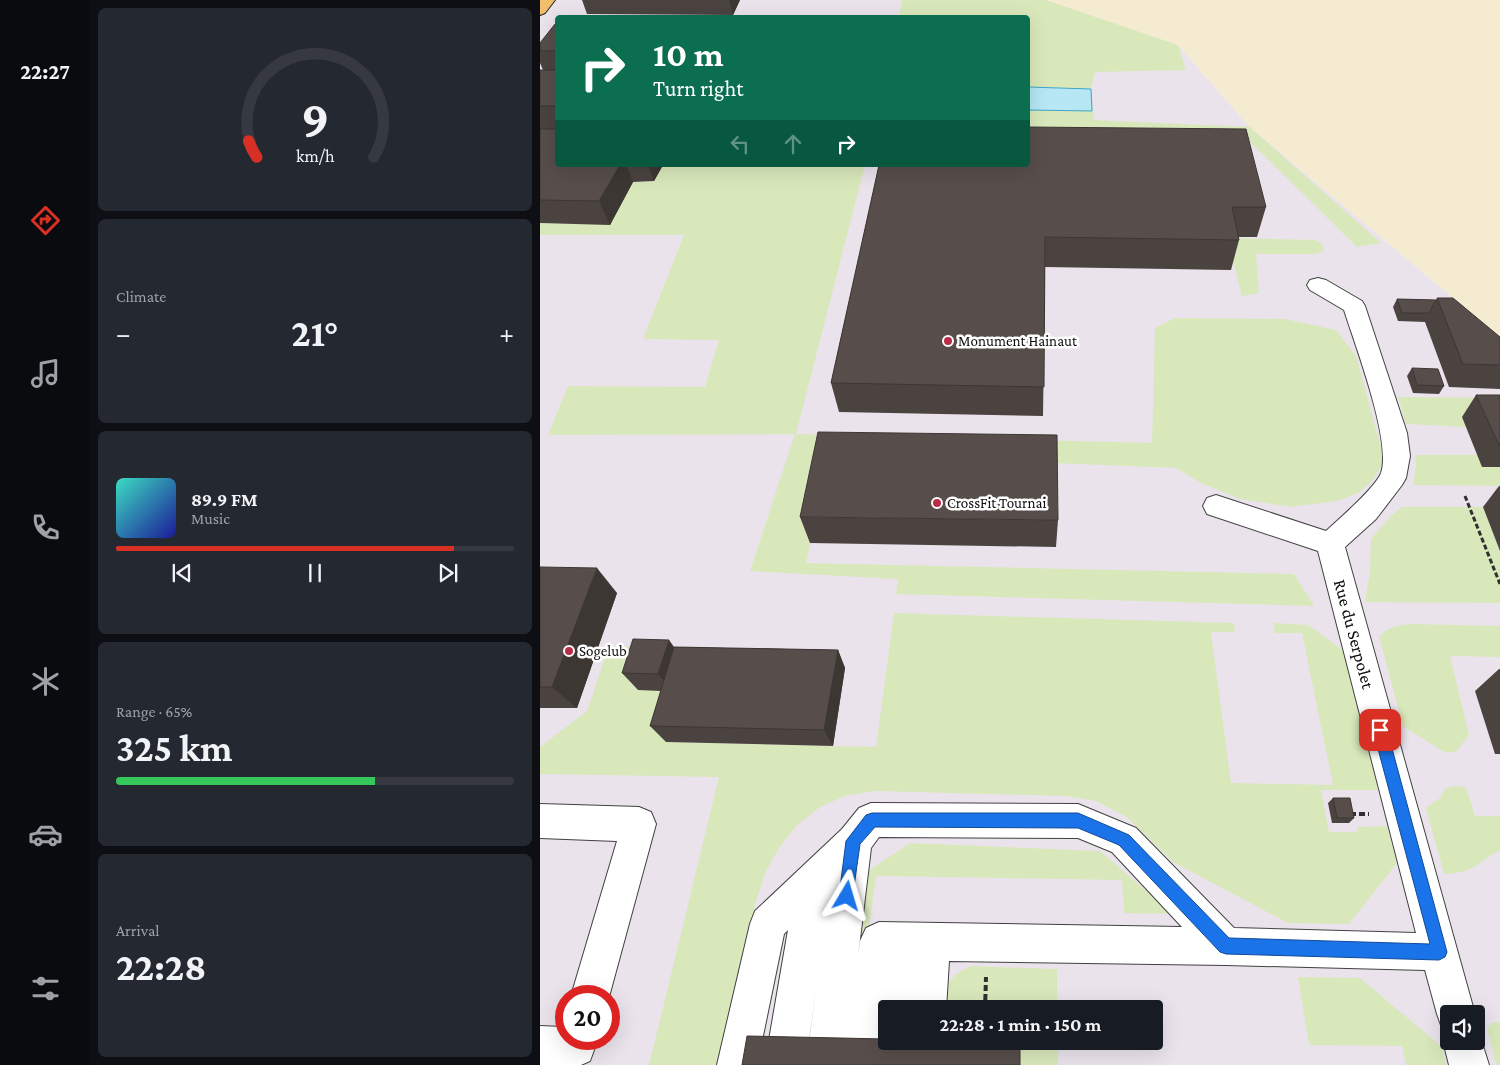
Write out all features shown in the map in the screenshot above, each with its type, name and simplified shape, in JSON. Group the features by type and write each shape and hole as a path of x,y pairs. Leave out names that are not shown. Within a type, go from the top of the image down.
{"main road":[{"path":"540,10 548,0"}],"street":[{"path":"1216,506 1330,544 1366,511 1393,478 1398,456 1394,433 1354,306 1318,285"},
{"name":"Rue du Serpolet","path":"1330,544 1454,1005"},
{"path":"540,820 639,824 593,985"},
{"path":"737,1065 768,924 854,841 872,820 1078,820 1124,840 1226,946"},
{"path":"829,1041 854,841"},
{"path":"789,1040 815,877"},
{"path":"909,1000 919,942 1226,946 1439,952"},
{"path":"540,1046 555,1046"},
{"path":"1465,1050 1469,1065"}],"path":[{"path":"1465,496 1500,584"},
{"path":"1495,572 1500,572"}],"shaded area":[{"path":"540,0 1046,0 1178,45 1250,127 1500,337 1500,1065 540,1065"},
{"path":"1046,0 1500,0 1500,337 1250,127 1178,45"}],"green space":[{"path":"902,0 1046,0 1178,45 1186,70 1095,72 1091,89 1094,120 1250,127 1381,243 1357,247 1246,138 1030,133 1030,15 900,15"},
{"path":"662,167 864,167 796,434 1152,443 1155,328 1175,318 1285,319 1336,330 1356,356 1383,455 1380,469 1371,482 1358,493 1337,501 1290,507 1240,499 1201,483 1176,468 1055,463 827,460 806,563 1294,574 1314,606 896,594 898,579 750,571 795,434 548,435 568,386 705,387 719,340 643,339 684,235 540,235 540,223 610,224 633,182 654,181"},
{"path":"1227,238 1315,240 1322,244 1324,250 1316,254 1256,254 1259,293 1242,296"},
{"path":"1398,397 1500,398 1466,427 1406,424"},
{"path":"1415,455 1477,455 1483,467 1500,467 1500,486 1413,485 1416,464"},
{"path":"1402,507 1483,507 1500,551 1500,603 1365,602 1370,572 1371,539 1392,515"},
{"path":"894,613 1234,623 1235,632 1211,632 1231,783 1333,785 1302,633 1275,633 1273,623 1308,625 1344,651 1378,790 1321,790 1329,832 1357,832 1357,827 1387,826 1397,863 1349,924 1288,923 1173,862 1127,817 1096,801 1065,796 874,791 845,796 820,807 796,826 779,848 766,871 756,901 724,1065 649,1065 719,777 540,774 540,747 587,711 609,646 651,647 639,690 673,691 666,742 876,747"},
{"path":"1413,624 1500,626 1500,657 1450,656 1469,735 1456,752 1444,752 1403,726 1379,637 1390,628"},
{"path":"1453,786 1466,787 1475,816 1500,816 1500,850 1470,869 1444,874 1426,808 1440,798 1445,789"},
{"path":"910,843 1100,851 1173,914 1124,913 1122,880 876,876 854,1042 843,1042 865,873"},
{"path":"971,966 1057,969 1057,1000 942,1000 949,983 963,970"},
{"path":"1298,977 1360,978 1440,1045 1446,1065 1406,1065 1402,1046 1309,1045"},
{"path":"1500,1022 1500,1065 1496,1065 1487,1028 1492,1023"},
{"path":"1020,1050 1058,1050 1058,1065 1020,1065"}],"water":[{"path":"1030,87 1091,89 1092,111 1030,110"}],"building":[{"path":"555,24 555,51 540,51 540,43"},
{"path":"540,70 555,70 555,106 540,106"},
{"name":"Monument Hainaut","path":"1030,127 1246,129 1266,207 1232,207 1239,240 1045,237 1044,387 831,383 879,167 1030,167"},
{"path":"540,129 555,129 555,167 619,167 599,201 540,200"},
{"path":"1437,298 1453,298 1500,337 1500,365 1463,364"},
{"path":"1397,299 1436,300 1429,313 1402,313"},
{"path":"1412,368 1438,369 1444,386 1417,385"},
{"path":"1476,395 1500,395 1500,445 1499,445"},
{"name":"CrossFit Tournai","path":"818,432 1057,435 1058,520 800,517"},
{"path":"540,567 597,568 552,687 540,687"},
{"path":"633,639 669,640 658,674 622,673"},
{"path":"674,647 838,650 824,730 650,726"},
{"path":"1333,798 1350,798 1354,818 1337,818"},
{"path":"747,1036 878,1039 878,1050 1020,1050 1020,1065 742,1065"}],"place":[{"name":"Monument Hainaut","path":"948,341"},
{"name":"CrossFit Tournai","path":"937,503"},
{"name":"Sogelub","path":"569,651"}],"route":[{"path":"847,896 854,841 872,820 1078,820 1124,840 1226,946 1439,952 1380,730"}]}
